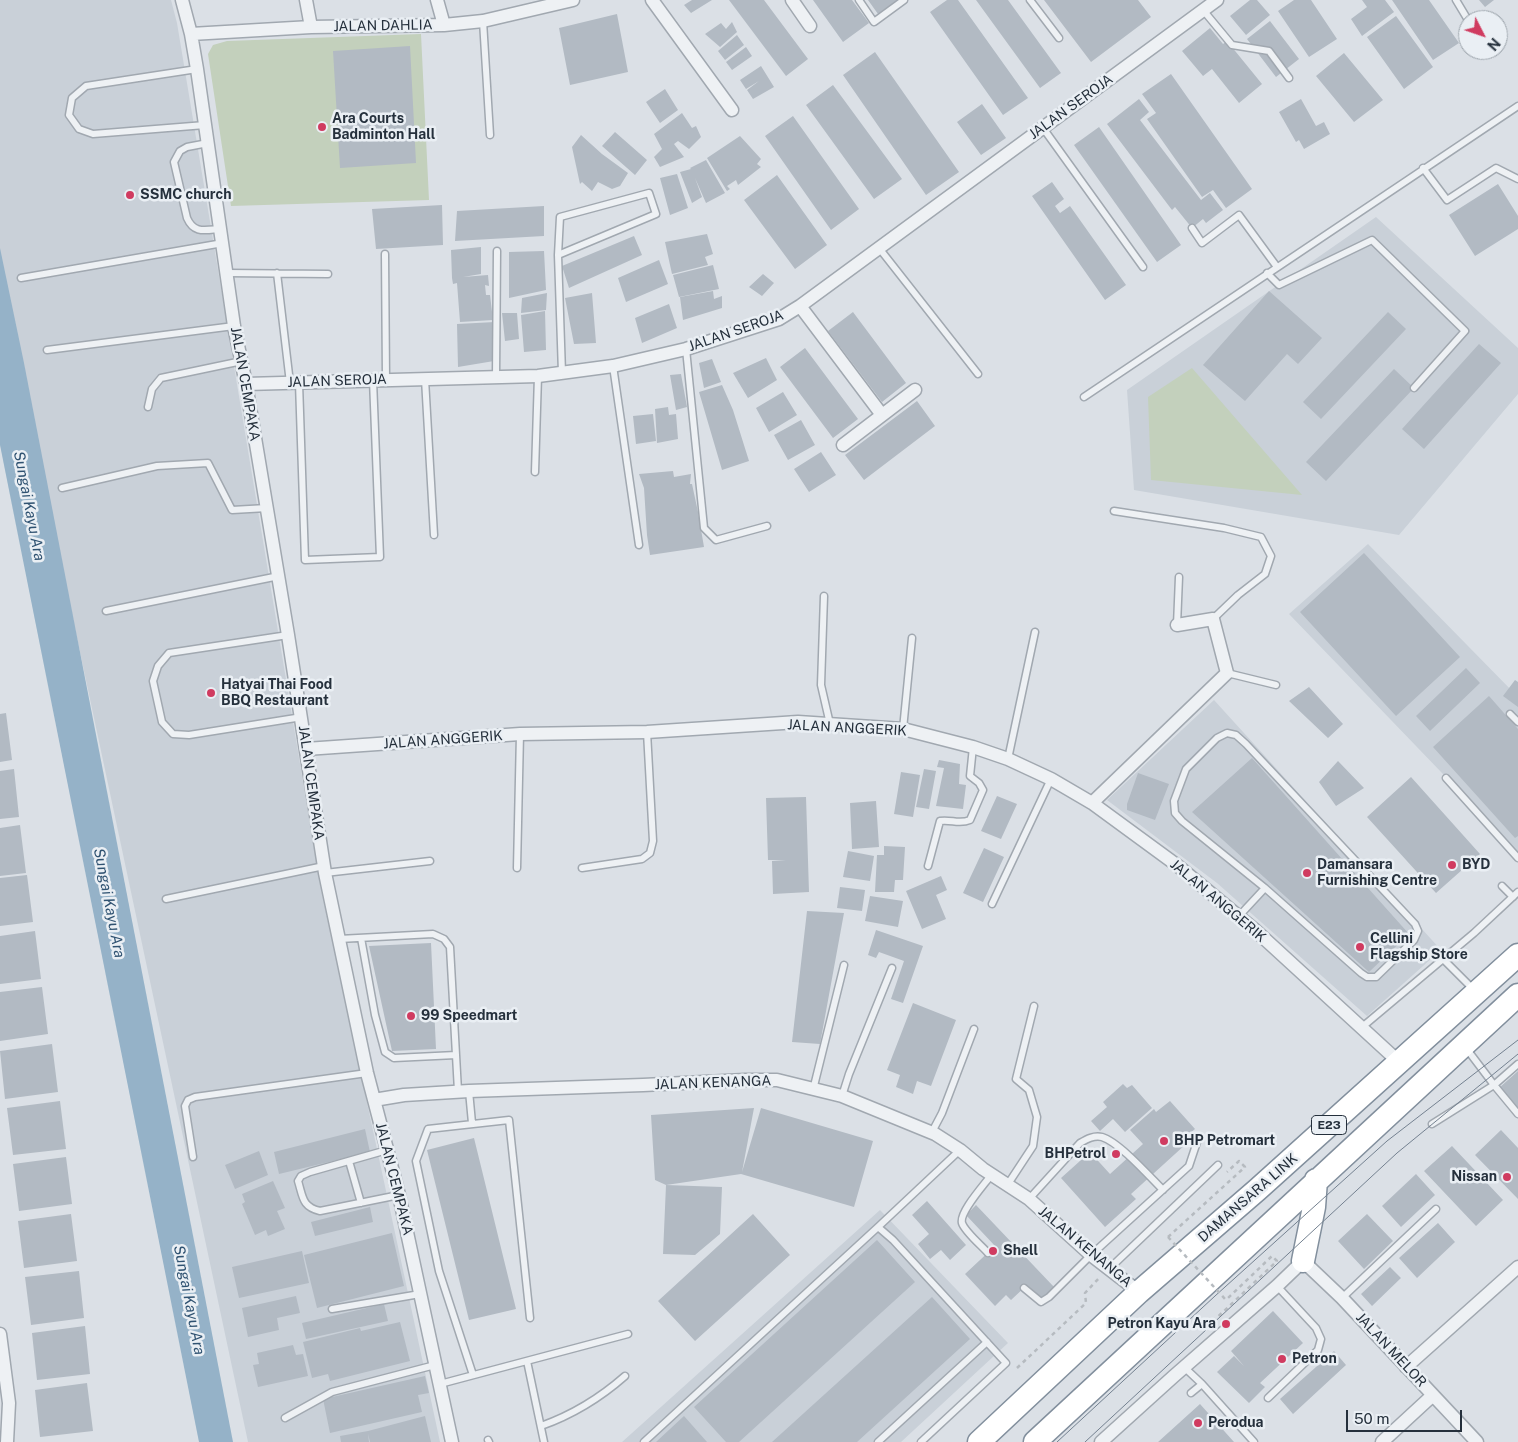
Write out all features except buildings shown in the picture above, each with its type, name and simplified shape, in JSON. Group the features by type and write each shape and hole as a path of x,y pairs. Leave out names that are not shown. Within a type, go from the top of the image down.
{"highway":[{"name":"DAMANSARA LINK","path":"979,1442 1138,1292 1257,1190 1518,955"},
{"name":"E23","path":"1035,1442 1518,995"},
{"path":"1302,1261 1314,1206 1316,1180"}],"street":[{"name":"JALAN CEMPAKA","path":"182,0 191,34 197,69 234,326 242,361 279,576 324,870 367,1073 399,1195 452,1442"},
{"path":"306,0 312,27"},
{"path":"437,0 444,25"},
{"path":"652,0 732,110"},
{"path":"792,0 810,26"},
{"name":"JALAN SEROJA","path":"246,384 538,376 613,366 686,349 779,319 800,306 1217,0"},
{"name":"JALAN DAHLIA","path":"191,34 312,27 444,25 483,22 564,1"},
{"path":"800,306 882,415"},
{"path":"843,445 915,390"},
{"path":"1092,802 1227,673 1213,619 1177,625"},
{"name":"JALAN ANGGERIK","path":"306,749 520,734 647,732 798,722 903,729 973,747 1008,759 1051,779 1092,802 1178,866 1239,916 1399,1062"},
{"name":"JALAN KENANGA","path":"374,1100 404,1094 745,1080 777,1080 842,1096 932,1132 960,1150 983,1169 1029,1199 1091,1255 1110,1268 1138,1292"},
{"path":"1102,1442 1277,1286 1302,1261"},
{"name":"JALAN MELOR","path":"1302,1261 1342,1298 1477,1442"},
{"path":"1406,1367 1518,1267"},
{"path":"0,1334 9,1403 7,1442"},
{"path":"1382,1442 1433,1395"}],"lane":[{"path":"859,0 874,22 904,0"},
{"path":"1030,0 1059,38"},
{"path":"1203,10 1232,45 1269,51 1289,78"},
{"path":"483,22 490,135"},
{"path":"197,69 86,86 72,98 69,115 80,129 94,134 205,125"},
{"path":"1084,397 1518,106"},
{"path":"1042,128 1143,267"},
{"path":"208,143 187,147 180,151 174,162 190,225 198,230 221,229"},
{"path":"1423,168 1447,200 1496,168 1518,179"},
{"path":"558,255 656,214 649,193 560,217 558,255 562,372"},
{"path":"1192,228 1202,243 1239,216 1277,267"},
{"path":"1267,273 1279,285 1372,240 1465,331 1414,388"},
{"path":"20,278 223,243"},
{"path":"879,248 978,374"},
{"path":"496,376 497,251"},
{"path":"385,254 386,380"},
{"path":"227,273 328,274"},
{"path":"277,273 294,383 305,560 380,556 373,380"},
{"path":"47,350 234,326"},
{"path":"686,349 704,528 716,540 767,526"},
{"path":"148,407 152,389 161,378 242,361"},
{"path":"613,366 639,545"},
{"path":"535,472 538,376"},
{"path":"425,378 434,534"},
{"path":"62,488 157,466 208,463 232,510 267,508"},
{"path":"1114,510 1261,536 1271,556 1265,574 1238,595 1213,619"},
{"path":"106,611 279,576"},
{"path":"1177,625 1179,577"},
{"path":"824,596 820,685 830,724"},
{"path":"1008,759 1035,632"},
{"path":"288,635 169,653 158,666 153,681 162,722 173,734 189,735 302,717"},
{"path":"903,729 912,638"},
{"path":"1227,673 1276,685"},
{"path":"1510,714 1518,722"},
{"path":"582,868 642,860 650,853 653,841 647,732"},
{"path":"1227,733 1236,735 1246,744 1415,924 1418,931 1414,940 1376,977 1367,977 1265,888 1182,821 1175,813 1174,801 1186,769 1217,738 1227,733"},
{"path":"517,868 520,734"},
{"path":"928,866 940,821 947,820 964,823 970,820 983,790 979,783 970,776 973,747"},
{"path":"1446,778 1517,855"},
{"path":"992,904 1051,779"},
{"path":"166,899 324,870 430,861"},
{"path":"1362,1028 1474,933 1515,894 1502,886"},
{"path":"1239,916 1265,888"},
{"path":"340,939 433,934 444,939 450,947 456,1055 472,1124"},
{"path":"361,938 375,1015 385,1052 394,1058 456,1055"},
{"path":"1443,959 1476,991"},
{"path":"813,1090 844,965"},
{"path":"842,1096 892,968"},
{"path":"1008,1184 1033,1146 1037,1117 1029,1090 1016,1079 1034,1006"},
{"path":"932,1132 942,1113 974,1029"},
{"path":"1464,1045 1518,1114"},
{"path":"1432,1124 1494,1085 1518,1064"},
{"path":"193,1157 185,1106 188,1100 195,1097 367,1073"},
{"path":"473,1375 439,1271 416,1161 428,1129 509,1120 530,1318"},
{"path":"1029,1199 1080,1143 1090,1137 1102,1137 1117,1146 1163,1190"},
{"path":"1024,1288 1041,1302 1049,1297 1091,1255 1189,1166 1197,1142"},
{"path":"387,1150 310,1172 301,1176 298,1181 305,1205 310,1209 320,1211 399,1195"},
{"path":"644,1442 960,1150"},
{"path":"349,1161 361,1203"},
{"path":"1110,1268 1218,1164"},
{"path":"988,1252 965,1228 962,1222 963,1214 992,1174"},
{"path":"1342,1298 1436,1209"},
{"path":"878,1227 893,1240 1006,1362 921,1442"},
{"path":"1268,1398 1318,1350 1321,1339 1316,1328 1277,1286"},
{"path":"332,1310 420,1294"},
{"path":"440,1384 628,1334"},
{"path":"878,1442 987,1342"},
{"path":"527,1361 544,1442"},
{"path":"285,1418 332,1392 435,1365"},
{"path":"1184,1367 1202,1384 1254,1442"},
{"path":"541,1426 559,1420 585,1406 625,1376"},
{"path":"1192,1393 1202,1384"}],"path":[{"path":"1202,1331 1277,1261 1272,1256 1226,1300 1168,1238 1245,1167 1239,1161 1225,1174"},
{"path":"1015,1369 1086,1303 1085,1293 1110,1268"}],"shaded area":[{"path":"0,0 171,0 177,23 320,884 440,1442 248,1442 0,276"},
{"path":"1376,217 1518,348 1518,394 1399,535 1134,490 1127,390"},
{"path":"1368,544 1518,697 1518,852 1289,614"},
{"path":"1214,700 1441,950 1367,1016 1217,883 1107,800"},
{"path":"880,1210 1008,1343 901,1442 622,1442"}],"green space":[{"name":"Ara Courts Badminton Hall","path":"421,34 429,200 231,206 208,54 213,45 227,41"},
{"path":"1192,368 1302,495 1151,480 1148,397"}],"water":[{"name":"Sungai Kayu Ara","path":"0,248 24,363 233,1442 199,1442 0,445"}],"tram line":[{"path":"1057,1442 1387,1141 1518,1040"},
{"path":"1085,1442 1397,1153 1518,1054"}],"place":[{"name":"Ara Courts Badminton Hall","path":"322,127"},
{"name":"SSMC church","path":"130,195"},
{"name":"Hatyai Thai Food BBQ Restaurant","path":"211,693"},
{"name":"BYD","path":"1452,865"},
{"name":"Damansara Furnishing Centre","path":"1307,873"},
{"name":"Cellini Flagship Store","path":"1360,947"},
{"name":"99 Speedmart","path":"411,1016"},
{"name":"BHP Petromart","path":"1164,1141"},
{"name":"BHPetrol","path":"1116,1154"},
{"name":"Nissan","path":"1507,1177"},
{"name":"Shell","path":"993,1251"},
{"name":"Petron Kayu Ara","path":"1226,1324"},
{"name":"Petron","path":"1282,1359"},
{"name":"Perodua","path":"1198,1423"}]}
